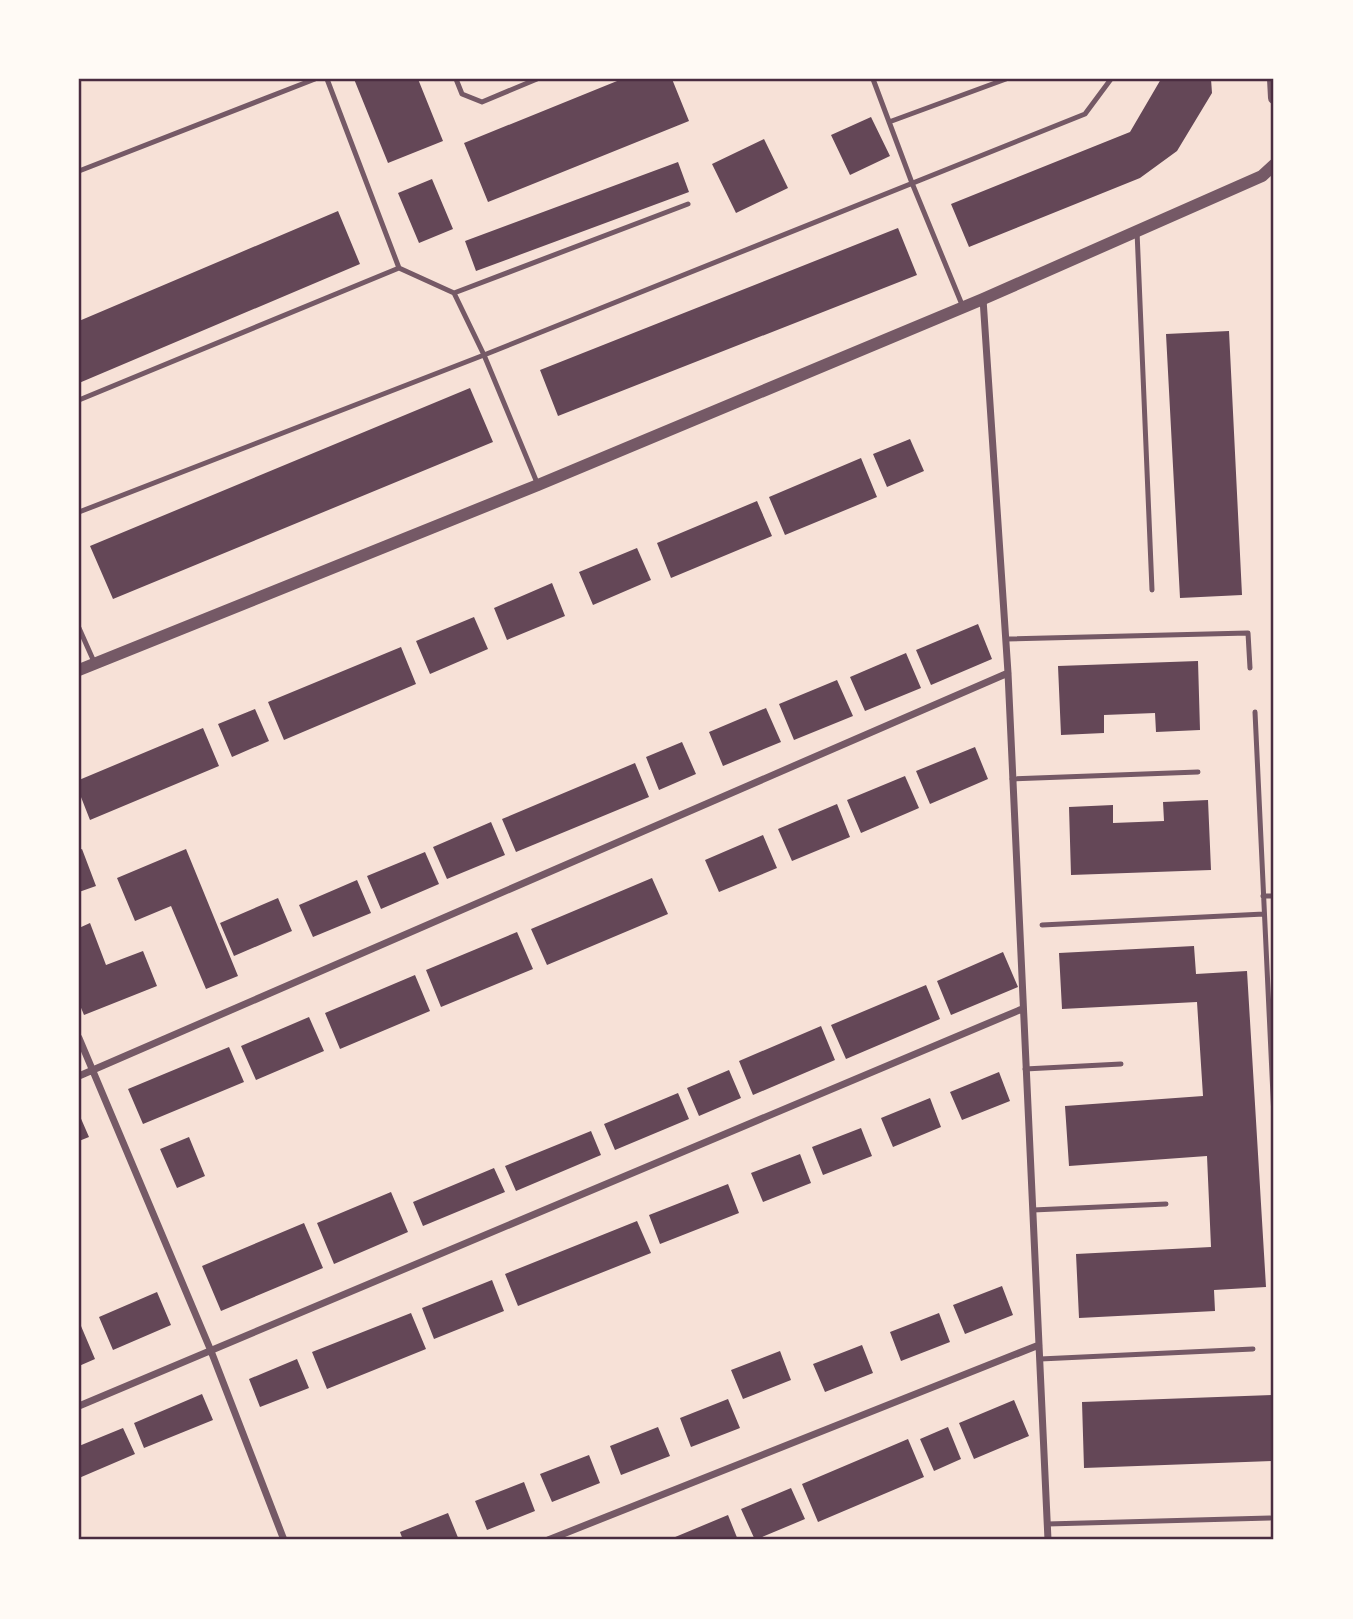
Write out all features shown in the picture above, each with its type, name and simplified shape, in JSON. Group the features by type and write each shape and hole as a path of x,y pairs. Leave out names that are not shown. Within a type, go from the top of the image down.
{"street":[{"path":"1273,79 1274,98"},
{"path":"79,670 538,485 983,299 1262,176 1274,165"},
{"path":"983,299 1008,673 1048,1540"},
{"path":"79,1076 1008,673"},
{"path":"79,1406 1022,1009"},
{"path":"79,1038 211,1351 284,1540"},
{"path":"548,1540 1039,1345"}],"lane":[{"path":"79,171 315,79"},
{"path":"327,79 399,268 454,293 484,355 538,485"},
{"path":"456,79 462,94 482,102 537,79"},
{"path":"873,79 963,307"},
{"path":"889,122 1006,79"},
{"path":"79,512 484,355 1085,114 1111,79"},
{"path":"454,293 688,204"},
{"path":"1136,231 1152,590"},
{"path":"79,400 399,268"},
{"path":"79,628 94,664"},
{"path":"1006,639 1248,633 1250,668"},
{"path":"1255,712 1274,1117"},
{"path":"1012,779 1198,772"},
{"path":"1264,896 1274,896"},
{"path":"1042,925 1265,914"},
{"path":"1025,1069 1121,1064"},
{"path":"1032,1210 1166,1204"},
{"path":"1040,1359 1253,1349"},
{"path":"1047,1524 1270,1518"}],"building":[{"path":"354,79 418,79 443,141 388,163"},
{"path":"622,79 672,79 689,121 488,202 464,143"},
{"path":"1161,79 1211,79 1212,93 1177,151 1140,178 969,247 951,204 1130,132"},
{"path":"871,117 890,156 850,175 831,135"},
{"path":"764,139 788,188 736,213 712,164"},
{"path":"678,162 689,192 476,271 465,241"},
{"path":"432,179 453,229 419,243 398,193"},
{"path":"338,211 360,264 79,383 79,321"},
{"path":"898,228 917,275 558,416 540,370"},
{"path":"1229,331 1242,595 1180,598 1166,334"},
{"path":"470,388 493,442 113,599 90,546"},
{"path":"910,439 924,471 887,487 873,454"},
{"path":"861,458 877,497 785,535 769,497"},
{"path":"757,501 772,536 671,578 657,543"},
{"path":"637,548 651,580 593,605 579,572"},
{"path":"552,583 565,616 507,640 494,608"},
{"path":"474,617 488,649 430,674 416,641"},
{"path":"978,624 992,659 931,685 916,650"},
{"path":"401,647 416,684 284,740 268,702"},
{"path":"906,653 921,688 865,711 850,677"},
{"path":"1198,661 1200,730 1156,732 1155,713 1104,715 1104,733 1061,735 1058,666"},
{"path":"837,680 853,716 794,740 779,704"},
{"path":"766,708 781,742 723,766 709,732"},
{"path":"255,709 269,741 232,757 218,724"},
{"path":"203,728 219,766 90,820 79,792 79,780"},
{"path":"682,742 696,774 659,790 646,757"},
{"path":"975,747 988,779 930,804 916,771"},
{"path":"635,763 649,797 516,852 502,819"},
{"path":"905,776 919,808 861,833 847,800"},
{"path":"1208,800 1211,870 1071,875 1069,807 1113,805 1113,823 1164,821 1163,802"},
{"path":"837,804 850,837 792,861 778,829"},
{"path":"491,822 505,855 447,879 433,847"},
{"path":"763,835 777,868 719,892 705,860"},
{"path":"82,849 96,886 79,892 79,850"},
{"path":"186,849 238,976 206,989 171,906 135,921 117,878"},
{"path":"425,852 439,884 381,909 367,876"},
{"path":"652,878 668,914 547,965 531,929"},
{"path":"357,880 371,913 313,937 299,905"},
{"path":"278,898 292,931 234,956 220,923"},
{"path":"90,923 106,965 143,951 157,986 84,1015 79,1003 79,928"},
{"path":"517,932 533,969 441,1007 426,970"},
{"path":"1194,946 1196,974 1247,971 1266,1287 1214,1290 1215,1311 1079,1318 1076,1254 1211,1247 1207,1156 1069,1166 1065,1106 1203,1096 1197,1002 1062,1009 1059,953"},
{"path":"1003,952 1018,987 951,1015 937,981"},
{"path":"415,975 430,1011 340,1049 325,1013"},
{"path":"926,985 940,1019 846,1059 831,1025"},
{"path":"309,1017 324,1051 256,1080 241,1046"},
{"path":"821,1026 835,1060 753,1095 739,1061"},
{"path":"229,1047 244,1082 143,1124 128,1089"},
{"path":"729,1070 741,1098 699,1116 687,1088"},
{"path":"999,1072 1010,1101 962,1120 950,1092"},
{"path":"678,1093 689,1119 615,1150 604,1124"},
{"path":"930,1098 941,1127 893,1147 881,1118"},
{"path":"79,1114 89,1137 79,1141"},
{"path":"861,1128 872,1156 823,1175 812,1147"},
{"path":"591,1131 601,1155 516,1191 505,1166"},
{"path":"189,1137 205,1176 177,1188 160,1149"},
{"path":"800,1154 811,1183 763,1202 751,1173"},
{"path":"494,1168 505,1192 423,1226 413,1202"},
{"path":"728,1184 739,1213 660,1244 649,1215"},
{"path":"391,1192 408,1232 334,1264 317,1223"},
{"path":"637,1221 651,1253 518,1306 505,1274"},
{"path":"304,1223 323,1268 221,1311 202,1266"},
{"path":"492,1280 504,1311 434,1339 422,1308"},
{"path":"1002,1286 1013,1315 965,1334 953,1305"},
{"path":"157,1292 171,1325 113,1350 99,1317"},
{"path":"411,1313 426,1349 327,1389 312,1352"},
{"path":"939,1313 950,1342 901,1361 890,1332"},
{"path":"81,1326 95,1359 79,1366 79,1327"},
{"path":"862,1345 873,1373 825,1392 813,1364"},
{"path":"780,1351 791,1380 743,1399 731,1370"},
{"path":"297,1359 309,1388 260,1407 249,1379"},
{"path":"202,1394 213,1420 144,1448 134,1423"},
{"path":"1274,1395 1274,1461 1084,1468 1082,1402"},
{"path":"728,1399 740,1428 691,1447 680,1418"},
{"path":"1014,1400 1029,1436 974,1459 959,1423"},
{"path":"658,1427 670,1456 621,1475 610,1446"},
{"path":"948,1427 961,1459 934,1471 920,1439"},
{"path":"123,1428 135,1454 79,1478 79,1446"},
{"path":"908,1439 924,1477 818,1522 802,1484"},
{"path":"589,1455 600,1483 552,1502 540,1474"},
{"path":"524,1482 535,1511 487,1530 475,1501"},
{"path":"791,1488 805,1519 755,1540 741,1509"},
{"path":"448,1513 459,1540 403,1540 400,1532"},
{"path":"728,1515 738,1540 668,1540"}]}
